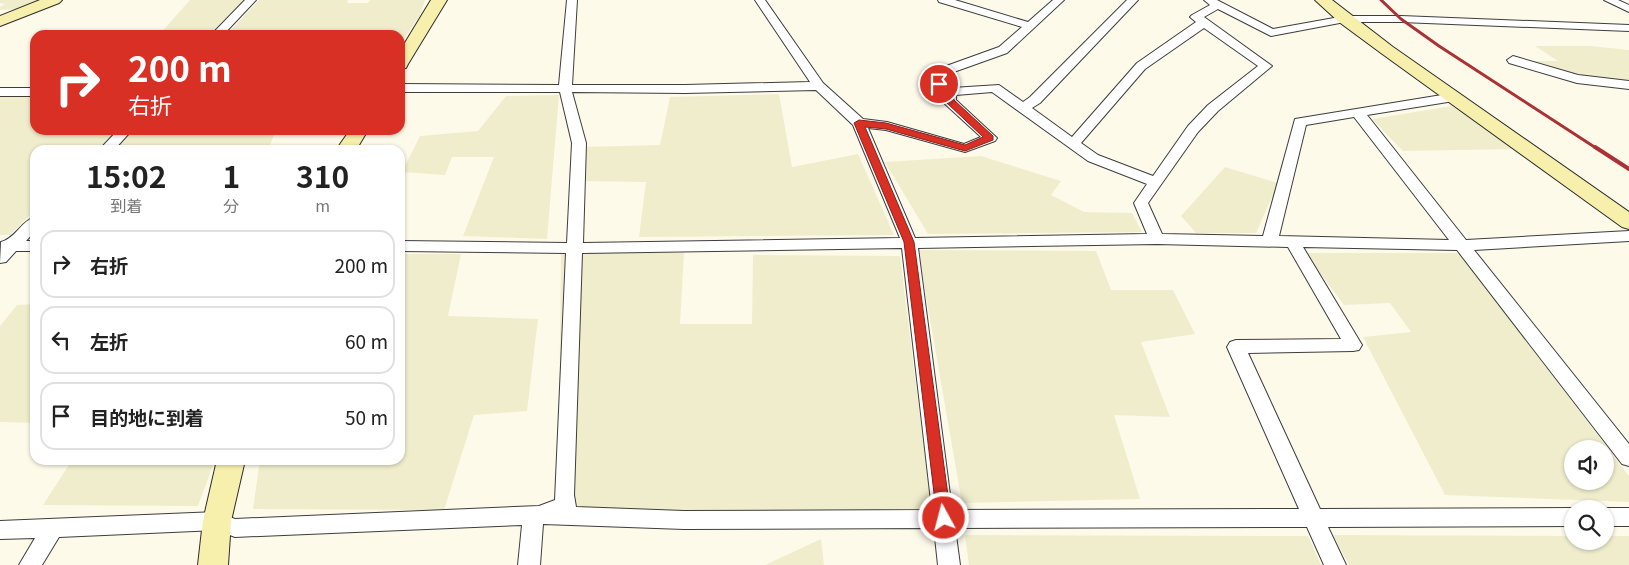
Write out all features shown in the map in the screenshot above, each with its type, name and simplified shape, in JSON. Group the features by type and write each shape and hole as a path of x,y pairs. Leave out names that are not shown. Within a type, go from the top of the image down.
{"street":[{"path":"0,21 54,0"},
{"path":"222,30 251,0"},
{"path":"405,56 439,0"},
{"path":"533,515 566,506 564,495 579,143 565,89 572,0"},
{"path":"760,0 819,86 859,123 909,242 949,565"},
{"path":"943,0 1029,26"},
{"path":"977,10 989,0"},
{"path":"1059,0 1003,50 928,77 949,92 995,88 1094,158 1155,182"},
{"path":"1023,108 1034,100 1134,0"},
{"path":"1324,0 1346,19 1629,222"},
{"path":"1609,0 1629,9"},
{"path":"1157,239 1142,203 1155,182 1212,108 1266,66 1196,17 1214,3 1271,33 1346,19 1401,19 1629,28"},
{"path":"1073,144 1141,66 1202,23"},
{"path":"1513,60 1577,80 1629,85"},
{"path":"405,88 685,89 819,86"},
{"path":"0,92 30,92"},
{"path":"859,123 886,126 965,148 990,138 950,101 949,92"},
{"path":"1270,240 1300,122 1454,97"},
{"path":"1358,113 1629,458"},
{"path":"111,145 120,135"},
{"path":"0,258 6,246 30,226"},
{"path":"405,246 574,248 1157,239 1270,240 1463,246 1629,236"},
{"path":"1292,241 1353,345 1236,347 1335,565"},
{"path":"6,246 30,246"},
{"path":"214,565 217,521 230,465"},
{"path":"529,565 533,515"},
{"path":"0,530 217,521 235,528 533,515 684,520 1313,516 1564,517"},
{"path":"1614,517 1629,517"},
{"path":"30,565 54,527"}],"shaded area":[{"path":"0,0 42,0 19,9 0,10 0,7 5,4 0,3"},
{"path":"190,0 245,0 217,30 163,30"},
{"path":"259,0 348,0 347,3 368,3 370,0 425,0 420,15 405,38 405,30 231,30"},
{"path":"1535,46 1591,46 1629,50 1629,83 1577,79 1525,61 1558,61"},
{"path":"779,94 792,167 858,154 894,235 639,237 646,182 576,181 578,147 660,145 670,97"},
{"path":"559,95 547,239 463,236 494,157 452,157 445,175 405,172 405,166 420,136 478,131 506,96"},
{"path":"30,96 30,135 112,135 102,145 30,145 30,215 10,235 0,235 0,97"},
{"path":"1452,106 1516,149 1403,151 1372,119"},
{"path":"129,135 274,135 270,145 119,145"},
{"path":"981,156 1061,181 1051,195 1084,212 1132,213 1142,232 928,234 885,162"},
{"path":"1225,167 1278,183 1256,233 1196,233 1181,216"},
{"path":"918,250 1096,251 1111,290 1173,290 1195,334 1141,342 1170,417 1114,415 1140,499 962,503"},
{"path":"561,251 684,253 680,324 752,324 753,255 900,256 932,514 558,516"},
{"path":"1305,253 1459,253 1602,440 1564,440 1564,490 1614,490 1614,456 1629,476 1629,502 1445,495 1363,337 1411,332 1390,303 1344,305"},
{"path":"405,254 461,254 448,316 538,319 527,411 474,415 444,510 253,509 259,465 405,465"},
{"path":"30,304 30,423 0,422 0,326 17,305"},
{"path":"69,465 213,465 198,506 43,505"},
{"path":"965,535 1308,536 1321,565 969,565"},
{"path":"1333,535 1564,536 1564,550 1614,550 1614,536 1629,536 1629,565 1349,565"},
{"path":"821,539 824,565 765,565"}],"railway":[{"path":"1381,0 1401,19 1439,46 1596,148"},
{"path":"1595,147 1629,169"}],"route":[{"path":"939,84 949,92 950,101 990,138 965,148 886,126 859,123 909,242 944,518"}]}
